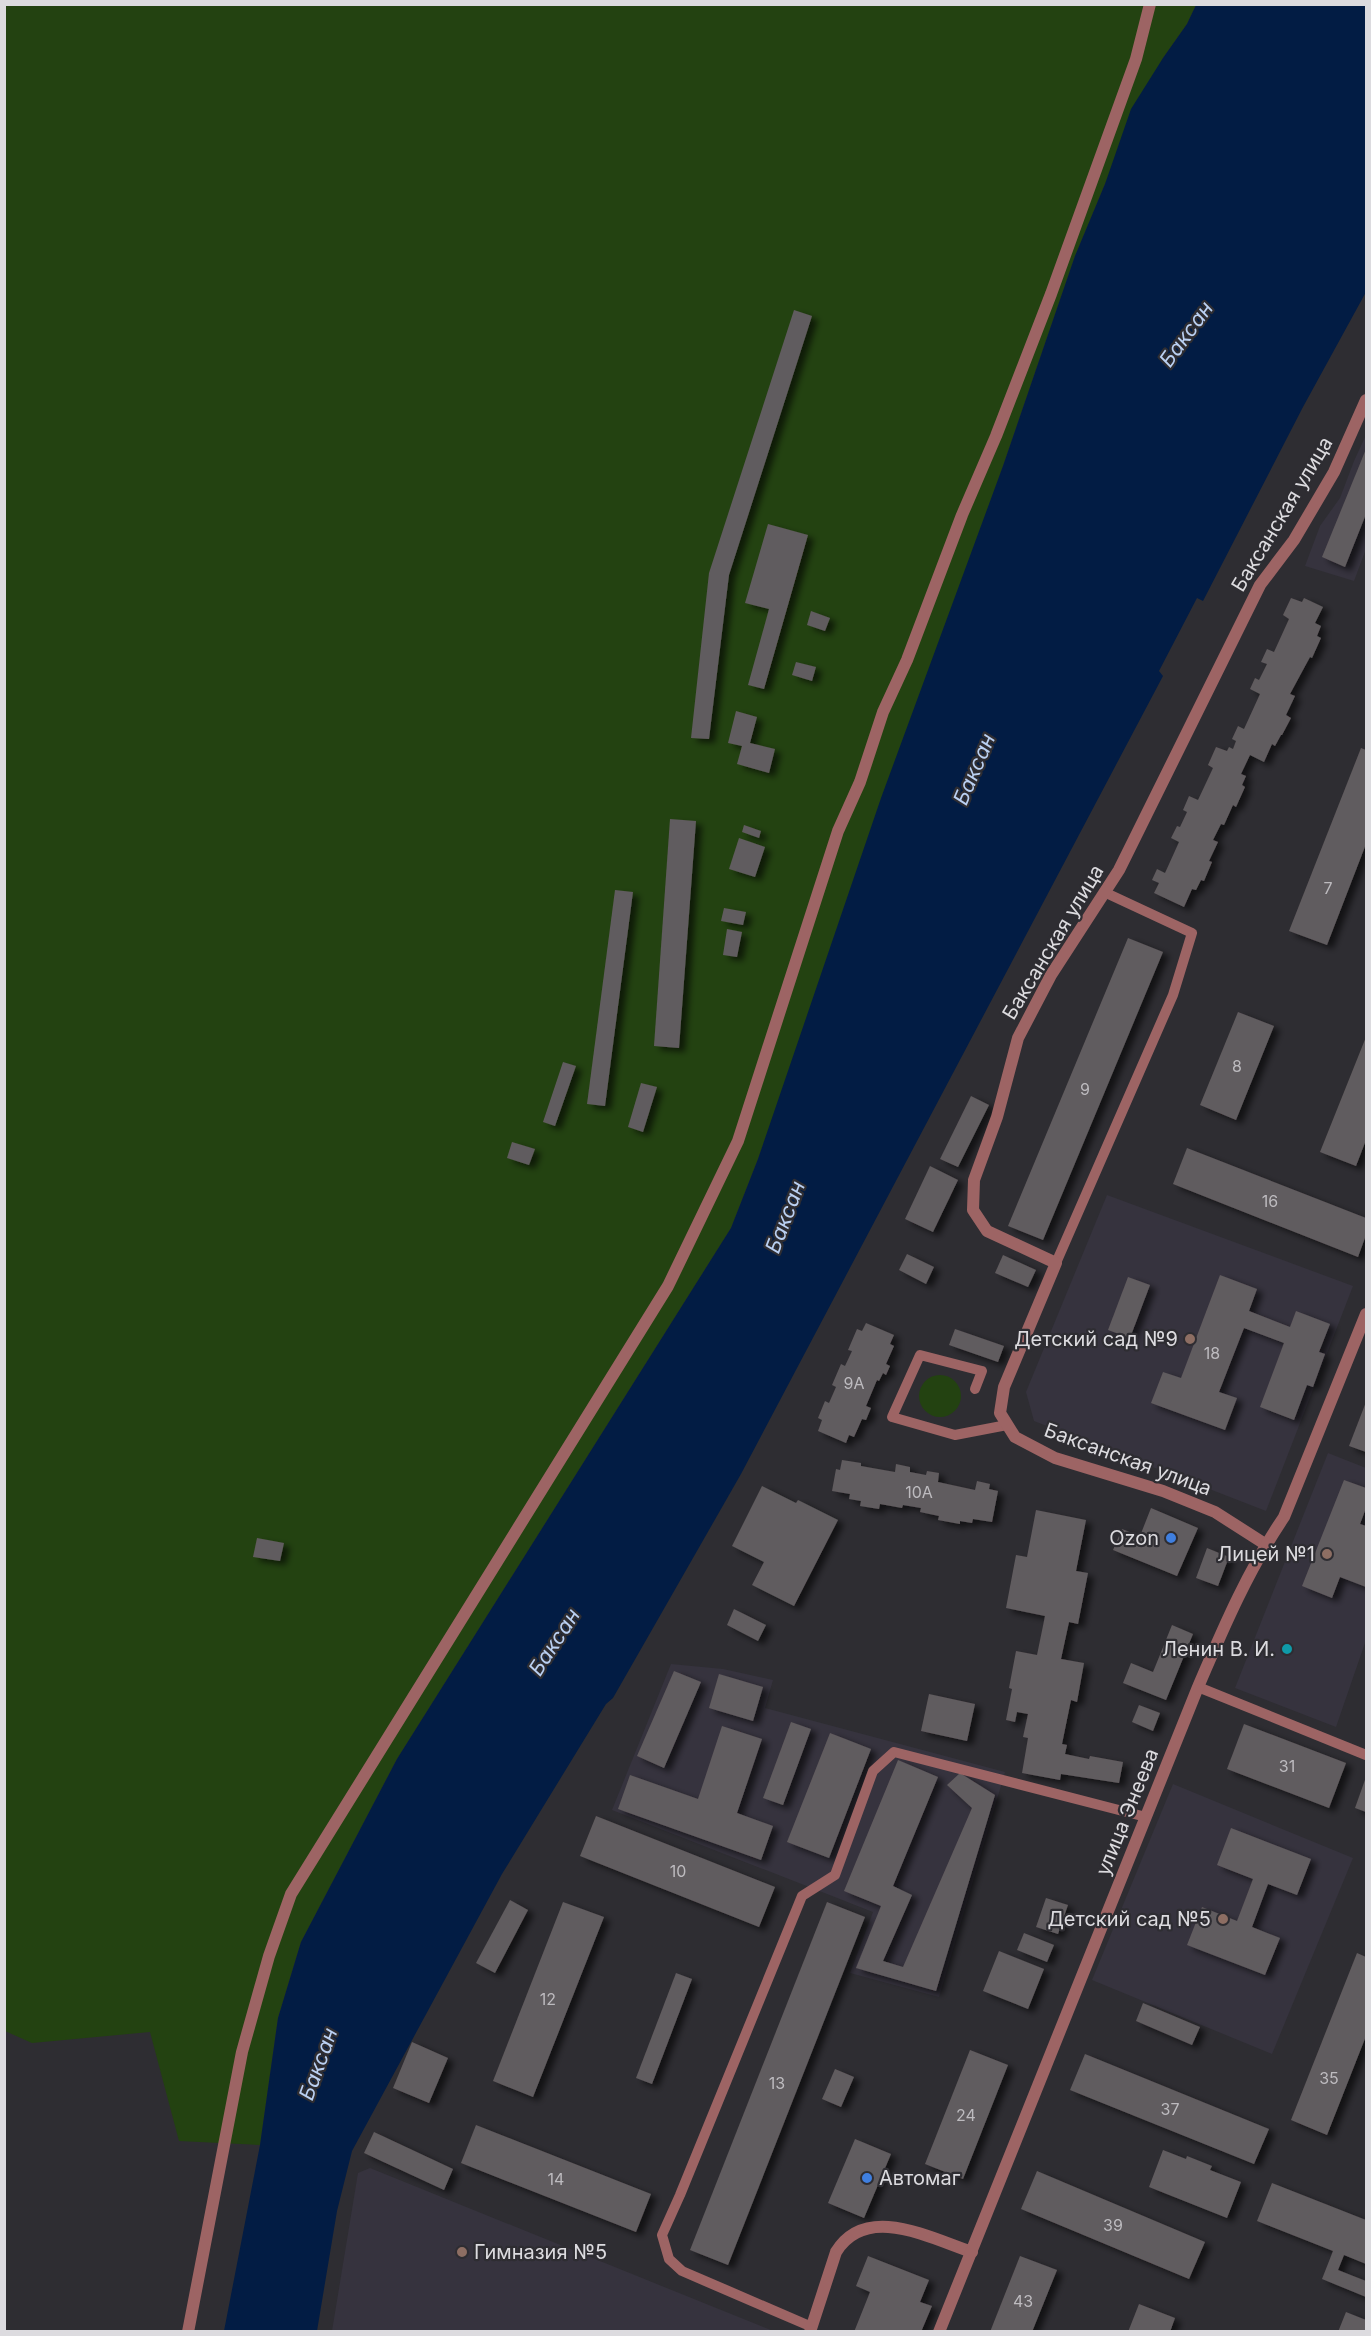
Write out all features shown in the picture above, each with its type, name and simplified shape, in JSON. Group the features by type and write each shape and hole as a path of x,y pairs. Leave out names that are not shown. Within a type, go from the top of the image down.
{"street":[{"path":"188,2331 242,2052 269,1956 291,1894 341,1817 668,1286 738,1141 838,831 860,782 883,712 907,660 962,515 996,436 1051,294 1136,59 1150,4"},
{"name":"Баксанская улица","path":"1056,1263 987,1231 973,1210 974,1180 997,1117 1018,1038 1051,975 1119,870 1260,585 1294,540 1334,472 1366,399"},
{"path":"1007,1425 1000,1413 1004,1388 1056,1263"},
{"name":"улица Энеева","path":"939,2331 1198,1687 1230,1612 1265,1544 1284,1517 1366,1314"},
{"name":"Баксанская улица","path":"1007,1425 1015,1437 1054,1458 1163,1491 1215,1512 1265,1544"},
{"path":"811,2329 836,2252 843,2242 856,2231 891,2226 972,2252"}],"lane":[{"path":"1056,1263 1173,995 1192,933 1104,892"},
{"path":"975,1389 982,1371 920,1355 892,1417 955,1435 1007,1425"},
{"path":"1198,1687 1366,1755"},
{"path":"811,2329 682,2271 669,2259 662,2235 802,1896 835,1875 873,1771 894,1752 1146,1816"}],"shaded area":[{"path":"1366,435 1366,549 1354,581 1305,566 1320,526 1340,498"},
{"name":"Детский сад №9","path":"1107,1195 1353,1286 1266,1511 1034,1421 1026,1392"},
{"name":"Лицей №1","path":"1328,1453 1366,1468 1366,1640 1336,1727 1235,1688"},
{"path":"671,1664 723,1669 773,1680 765,1708 1005,1772 939,1997 850,1973 873,1912 612,1810"},
{"name":"Детский сад №5","path":"1173,1784 1353,1858 1272,2054 1092,1980"},
{"name":"Гимназия №5","path":"370,2168 773,2331 332,2331 358,2173"}],"green space":[{"path":"5,5 1196,5 1187,24 1163,58 1105,184 1075,256 758,1159 731,1228 397,1759 301,1942 278,2018 260,2145 179,2141 150,2032 32,2043 5,2031"},
{"path":"940,1375 955,1381 961,1396 955,1411 940,1417 925,1411 919,1396 925,1381"}],"water":[{"name":"Баксан","path":"1196,5 1366,5 1366,292 1303,407 1203,601 1197,598 1159,671 1163,676 741,1474 613,1698 606,1704 502,1874 352,2151 337,2211 317,2331 224,2331 260,2145 278,2018 301,1942 397,1759 731,1228 758,1159 881,798 1003,466 1075,256 1105,184 1131,109 1187,24"}],"building":[{"path":"794,310 812,316 729,575 709,739 691,738 709,573"},
{"path":"1366,449 1366,514 1345,567 1322,557"},
{"path":"768,524 808,535 764,689 748,685 769,609 745,603"},
{"path":"1291,598 1302,602 1304,598 1323,607 1315,623 1321,626 1317,636 1321,638 1312,658 1310,657 1290,694 1295,696 1286,715 1291,718 1282,735 1275,746 1272,744 1264,762 1250,755 1241,774 1246,776 1242,785 1245,787 1236,807 1233,805 1224,825 1221,824 1213,840 1218,842 1209,861 1212,862 1204,881 1201,880 1196,890 1192,889 1184,907 1154,893 1159,883 1152,880 1157,869 1165,873 1179,842 1171,838 1177,826 1180,827 1187,812 1183,810 1189,796 1198,800 1213,768 1208,765 1216,747 1227,751 1229,747 1233,749 1236,741 1232,739 1238,726 1244,729 1260,694 1250,689 1255,678 1259,680 1267,664 1261,662 1267,649 1274,652 1289,619 1283,615"},
{"path":"811,611 830,618 825,631 807,625"},
{"path":"796,662 816,667 812,681 792,675"},
{"path":"736,711 757,717 750,743 775,749 769,773 737,764 742,746 728,743"},
{"path":"1361,748 1366,750 1366,844 1327,945 1289,931"},
{"path":"670,819 696,821 679,1048 654,1046"},
{"path":"744,825 761,831 759,838 742,832"},
{"path":"739,838 765,847 755,877 729,869"},
{"path":"615,890 633,892 605,1106 587,1104"},
{"path":"724,908 746,912 743,925 721,921"},
{"path":"727,929 742,932 737,957 723,955"},
{"path":"1128,938 1163,952 1043,1240 1008,1226"},
{"path":"1238,1012 1274,1026 1236,1120 1200,1105"},
{"path":"1366,1037 1366,1140 1356,1166 1320,1152"},
{"path":"563,1062 576,1066 555,1126 543,1122"},
{"path":"641,1083 657,1087 643,1132 628,1127"},
{"path":"971,1096 989,1105 958,1167 940,1159"},
{"path":"512,1142 535,1149 529,1165 507,1158"},
{"path":"1187,1148 1366,1218 1366,1235 1358,1257 1173,1184"},
{"path":"930,1166 958,1180 933,1232 905,1219"},
{"path":"907,1254 934,1267 926,1284 899,1270"},
{"path":"1003,1255 1036,1270 1028,1287 995,1273"},
{"path":"1220,1275 1257,1289 1249,1311 1290,1327 1296,1311 1330,1324 1319,1352 1325,1354 1313,1387 1307,1385 1294,1420 1260,1407 1284,1343 1244,1328 1219,1392 1237,1398 1225,1430 1151,1403 1163,1372 1181,1378"},
{"path":"1128,1277 1150,1285 1130,1338 1108,1330"},
{"path":"866,1323 894,1335 890,1344 894,1346 886,1364 890,1366 886,1375 883,1373 879,1381 877,1380 866,1406 871,1408 866,1420 862,1419 854,1437 849,1435 846,1443 818,1431 822,1420 818,1418 825,1401 829,1403 836,1387 832,1385 841,1364 845,1366 852,1351 848,1350 857,1329 862,1331"},
{"path":"955,1329 1004,1346 998,1362 949,1345"},
{"path":"1366,1402 1366,1452 1349,1446"},
{"path":"842,1460 895,1472 896,1464 910,1467 910,1472 926,1475 927,1471 939,1473 938,1482 975,1490 977,1481 990,1484 989,1489 998,1491 992,1522 973,1519 972,1523 960,1521 960,1524 938,1520 939,1516 920,1512 921,1508 903,1505 902,1508 880,1504 879,1509 860,1506 861,1501 849,1499 850,1494 832,1491 836,1469 840,1470"},
{"path":"1344,1480 1366,1488 1366,1508 1360,1524 1366,1526 1366,1587 1340,1577 1332,1598 1302,1586"},
{"path":"762,1486 796,1503 798,1500 838,1520 794,1606 752,1585 764,1562 732,1546"},
{"path":"1151,1508 1198,1528 1177,1576 1113,1550 1122,1529 1140,1536"},
{"path":"1036,1510 1086,1520 1076,1571 1088,1573 1078,1624 1069,1622 1061,1659 1084,1663 1077,1702 1071,1700 1062,1744 1067,1745 1065,1754 1123,1762 1119,1783 1061,1774 1060,1780 1022,1773 1028,1738 1023,1737 1028,1714 1017,1712 1015,1722 1006,1720 1012,1689 1009,1688 1016,1651 1037,1655 1045,1616 1006,1608 1016,1555 1027,1557"},
{"path":"257,1538 284,1543 280,1561 253,1557"},
{"path":"1207,1548 1229,1557 1218,1586 1196,1578"},
{"path":"734,1609 766,1625 758,1641 727,1625"},
{"path":"1172,1625 1193,1634 1166,1700 1123,1683 1131,1663 1153,1672"},
{"path":"674,1671 701,1682 664,1768 637,1756"},
{"path":"719,1674 763,1687 753,1721 709,1708"},
{"path":"929,1694 975,1704 967,1741 921,1731"},
{"path":"1139,1705 1160,1713 1153,1731 1132,1722"},
{"path":"791,1722 811,1729 783,1805 763,1798"},
{"path":"1244,1724 1346,1763 1329,1808 1227,1769"},
{"path":"722,1726 762,1739 737,1813 773,1826 761,1860 618,1809 630,1775 698,1799"},
{"path":"830,1733 871,1749 829,1858 787,1842"},
{"path":"898,1760 938,1777 893,1886 912,1895 883,1961 903,1967 972,1808 947,1785 960,1773 995,1795 936,1991 856,1968 881,1906 844,1891"},
{"path":"1366,1777 1366,1812 1355,1808"},
{"path":"596,1816 775,1887 759,1927 580,1856"},
{"path":"1231,1828 1311,1859 1297,1895 1268,1884 1252,1927 1280,1938 1265,1975 1187,1945 1202,1907 1237,1921 1253,1879 1217,1865"},
{"path":"1046,1898 1068,1905 1058,1934 1036,1927"},
{"path":"510,1900 528,1910 495,1973 476,1963"},
{"path":"563,1902 604,1917 533,2097 493,2081"},
{"path":"827,1902 865,1917 728,2265 690,2250"},
{"path":"1024,1933 1054,1945 1047,1962 1017,1950"},
{"path":"999,1951 1044,1969 1028,2009 983,1991"},
{"path":"1357,1953 1366,1957 1366,2036 1327,2135 1291,2120"},
{"path":"676,1973 692,1979 652,2084 636,2078"},
{"path":"1143,2003 1200,2027 1192,2045 1136,2021"},
{"path":"412,2042 448,2058 429,2103 393,2088"},
{"path":"970,2050 1008,2065 963,2179 925,2164"},
{"path":"1085,2054 1269,2129 1254,2164 1070,2090"},
{"path":"835,2069 854,2077 841,2107 822,2099"},
{"path":"476,2125 651,2194 636,2232 461,2163"},
{"path":"374,2132 453,2169 444,2190 364,2153"},
{"path":"855,2139 891,2154 864,2218 828,2203"},
{"path":"1163,2150 1212,2166 1210,2170 1241,2182 1227,2218 1149,2187"},
{"path":"1037,2171 1205,2242 1189,2279 1021,2209"},
{"path":"1272,2183 1366,2220 1366,2264 1344,2255 1338,2270 1366,2281 1366,2297 1322,2279 1333,2251 1257,2221"},
{"path":"868,2256 929,2280 920,2302 932,2306 921,2332 854,2332 870,2292 856,2286"},
{"path":"1020,2256 1057,2270 1032,2332 990,2332"},
{"path":"1139,2304 1175,2318 1170,2332 1128,2332"},
{"path":"1346,2312 1366,2320 1366,2332 1338,2332"}],"place":[{"name":"Детский сад №9","path":"1190,1339"},
{"name":"Ozon","path":"1171,1538"},
{"name":"Лицей №1","path":"1327,1554"},
{"name":"Ленин В. И.","path":"1287,1649"},
{"name":"Детский сад №5","path":"1223,1919"},
{"name":"Автомаг","path":"867,2178"},
{"name":"Гимназия №5","path":"462,2252"}]}
